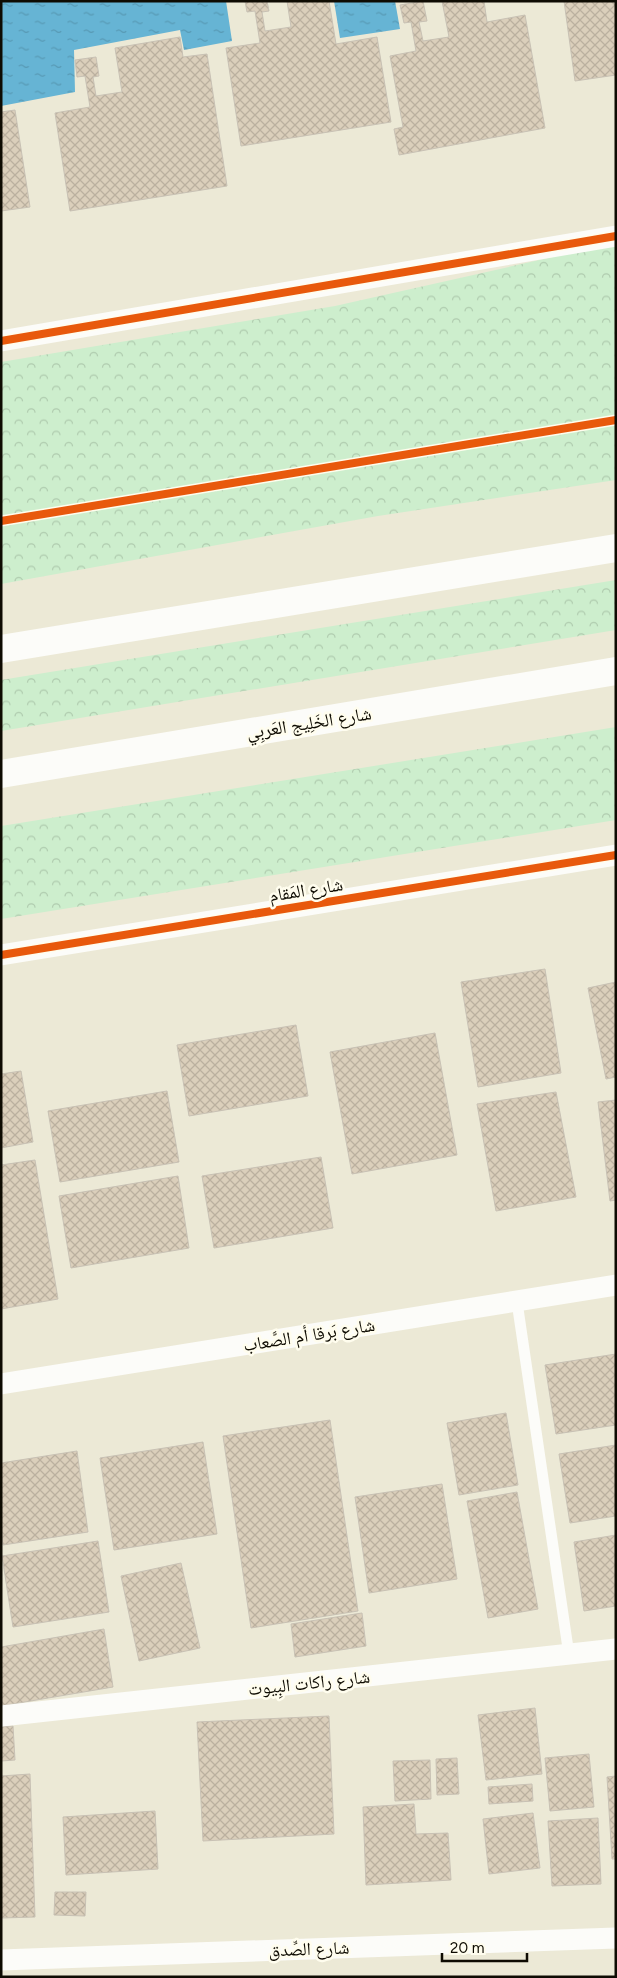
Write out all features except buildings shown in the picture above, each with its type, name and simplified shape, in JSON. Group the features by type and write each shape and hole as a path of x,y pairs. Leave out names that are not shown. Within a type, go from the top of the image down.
{"highway":[{"path":"1,649 616,548"},
{"name":"شارع الخَلِيج العَربِي","path":"1,774 616,672"}],"street":[{"path":"1,341 616,236"},
{"name":"شارع المَقام","path":"1,955 616,855"},
{"name":"شارع بَرقا أم الصَّعاب","path":"1,1384 616,1285"},
{"name":"شارع راكات البِيوت","path":"1,1716 616,1649"},
{"name":"شارع الصِّدق","path":"1,1960 616,1938"}],"lane":[{"path":"517,1302 569,1655"}],"green space":[{"path":"616,246 616,480 378,516 1,584 1,362 335,306 575,252"},
{"path":"616,580 616,630 1,731 1,680"},
{"path":"616,727 616,820 1,919 1,826"}],"water":[{"path":"1,1 226,1 232,41 184,50 180,30 74,50 75,92 1,106"},
{"path":"334,1 395,1 400,29 340,38"}],"cycle path":[{"path":"1,341 616,236"},
{"path":"1,521 616,420"},
{"path":"1,955 616,855"}]}
